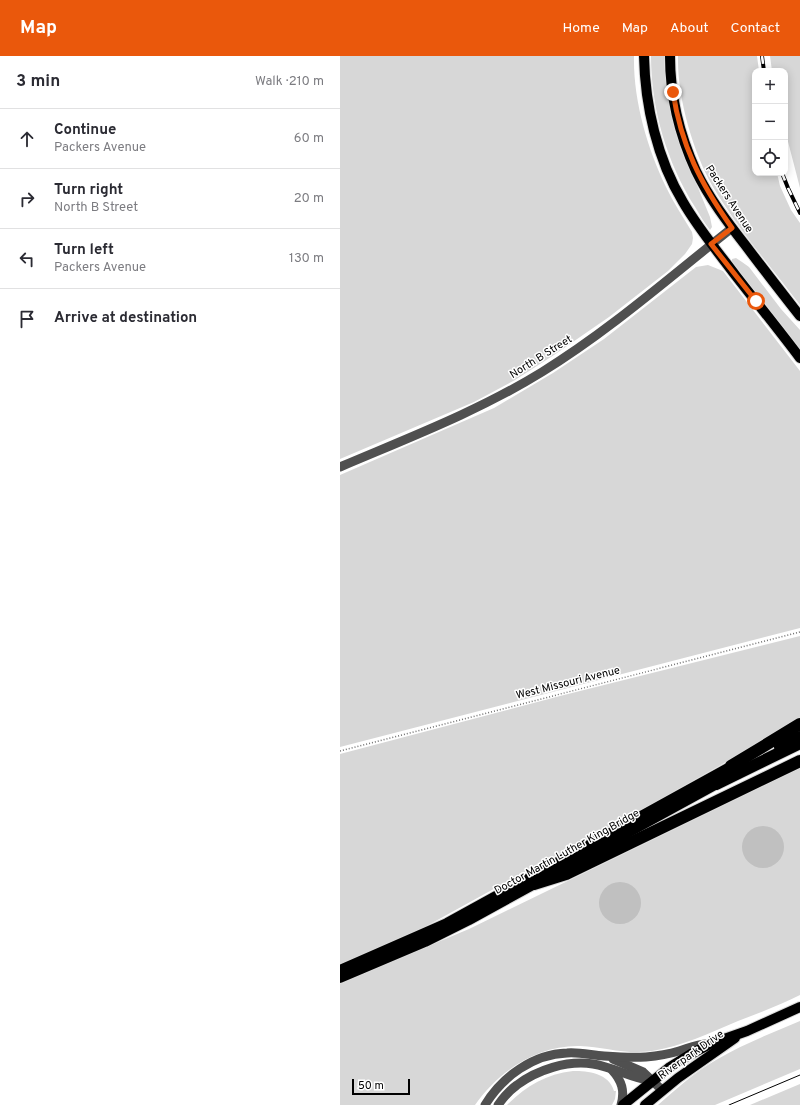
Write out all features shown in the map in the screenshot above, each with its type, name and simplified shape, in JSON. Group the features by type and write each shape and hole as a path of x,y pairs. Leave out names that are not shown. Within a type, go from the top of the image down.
{"highway":[{"path":"731,766 800,724"},
{"path":"716,784 800,743"},
{"path":"534,884 566,874 800,761"}],"main road":[{"path":"644,56 650,111 660,151 682,201 711,244 800,358"},
{"name":"Packers Avenue","path":"670,56 670,69 675,104 685,145 696,171 706,190 732,228 800,316"},
{"name":"Doctor Martin Luther King Bridge","path":"340,978 406,946 800,728"},
{"name":"Doctor Martin Luther King Bridge","path":"340,970 406,946 469,920 800,736"},
{"name":"Riverpark Drive","path":"710,1044 747,1031 800,1007"},
{"name":"Riverpark Drive","path":"662,1090 694,1066 747,1031"},
{"path":"622,1105 681,1060 710,1044"},
{"path":"645,1105 662,1090"}],"street":[{"name":"North B Street","path":"340,467 469,411 515,388 542,372 602,331 732,228"},
{"name":"Riverpark Drive","path":"485,1105 506,1079 524,1066 538,1060 566,1053 646,1057 665,1054 699,1044 710,1044"},
{"path":"604,1056 637,1068 652,1081"},
{"name":"Riverpark Drive","path":"498,1105 516,1085 535,1074 553,1067 575,1064 593,1064 633,1077 652,1081 662,1090"},
{"path":"611,1069 619,1079 622,1087 622,1105"}],"path":[{"name":"West Missouri Avenue","path":"340,751 800,632"}],"shaded area":[{"path":"340,56 634,56 636,89 642,123 647,140 666,187 692,232 693,238 692,244 685,254 668,271 609,317 515,380 474,402 340,459"},
{"path":"651,56 664,56 669,101 678,139 710,217 712,227 710,230 685,190 676,172 662,135 654,96"},
{"path":"678,56 757,56 759,68 752,68 752,176 778,176 780,186 791,210 800,223 800,305 755,248 713,187 699,158 693,141 683,106 678,72"},
{"path":"770,56 800,56 800,188 788,142 788,68 772,68"},
{"path":"736,258 749,267 781,309 800,330 800,349 732,262 732,259"},
{"path":"708,265 723,271 800,371 800,628 340,747 340,475 494,408 553,373 604,339 696,267"},
{"path":"800,636 800,717 719,766 620,822 521,874 403,939 340,966 340,754 560,696"},
{"path":"800,768 800,995 777,1006 706,1034 663,1049 634,1052 580,1046 564,1047 534,1055 520,1062 495,1081 475,1105 340,1105 340,983 469,929"},
{"path":"800,1021 800,1069 715,1105 658,1105 693,1075 726,1054"},
{"path":"573,1071 597,1074 608,1080 614,1091 616,1091 615,1099 612,1105 507,1105 514,1098 537,1082 554,1075"},
{"path":"800,1084 800,1105 750,1105"}],"building":[{"path":"759,826 767,826 775,829 781,835 784,847 781,859 775,865 767,868 759,868 751,865 745,859 742,851 742,843 745,835 751,829"},
{"path":"616,882 624,882 632,885 638,891 641,903 638,915 632,921 624,924 616,924 608,921 602,915 599,907 599,899 602,891 608,885"}],"tram line":[{"path":"729,1105 800,1075"}],"railway":[{"path":"762,56 764,68"},
{"path":"783,176 800,213"}],"route":[{"path":"673,92 685,145 696,171 706,190 732,228 711,244 756,301"}]}
